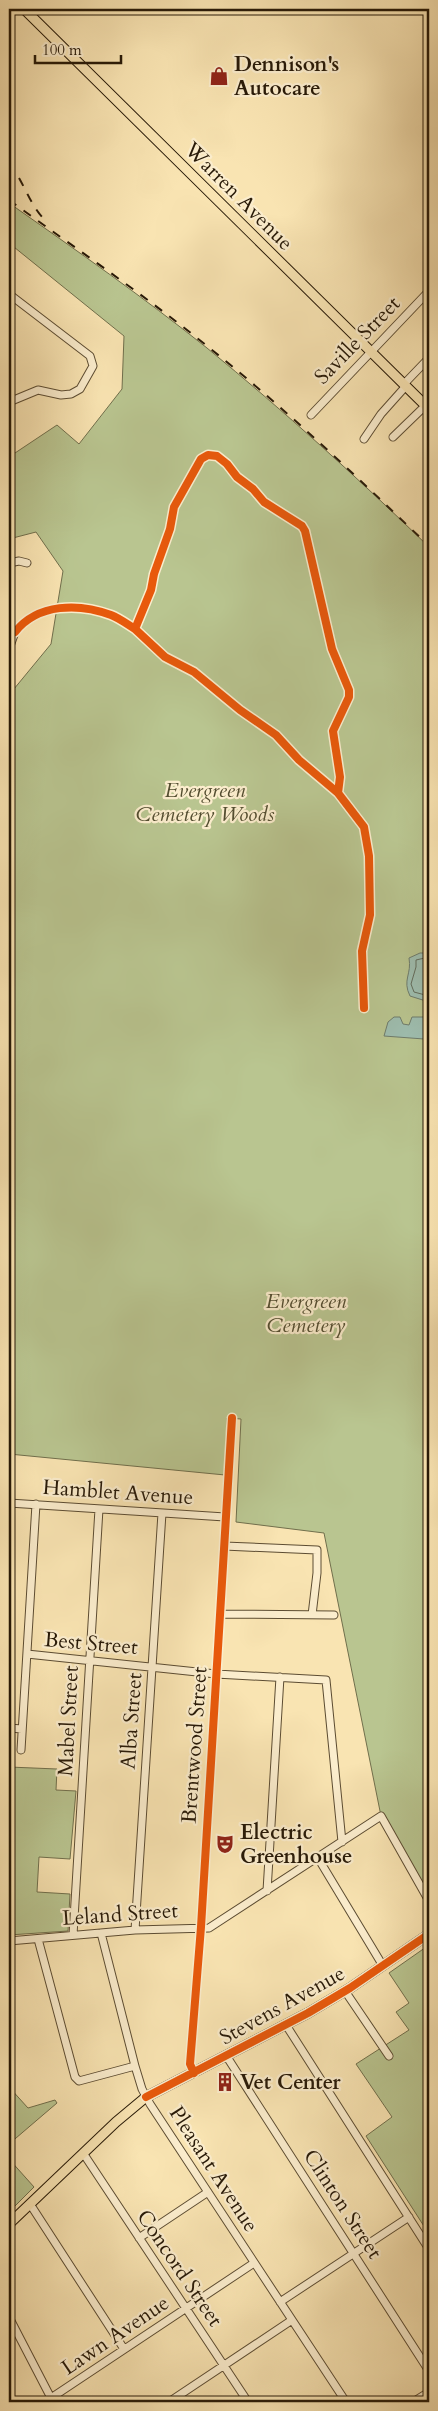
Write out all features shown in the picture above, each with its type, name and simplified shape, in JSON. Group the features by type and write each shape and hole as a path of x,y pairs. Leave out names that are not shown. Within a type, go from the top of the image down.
{"main road":[{"name":"Warren Avenue","path":"24,9 427,408"},
{"name":"Stevens Avenue","path":"9,2224 83,2153 146,2097 286,2025 345,1991 429,1934"}],"street":[{"name":"Saville Street","path":"311,414 429,291"},
{"path":"9,294 90,356 93,366 80,389 71,394 62,395 38,390 9,402"},
{"path":"364,439 381,414 429,358"},
{"path":"393,437 427,408"},
{"path":"9,563 19,561 27,563"},
{"path":"9,649 15,632"},
{"name":"Brentwood Street","path":"194,2073 190,2064 201,1927 232,1418"},
{"name":"Hamblet Avenue","path":"9,1503 225,1517"},
{"path":"21,1750 36,1504"},
{"name":"Mabel Street","path":"74,1935 99,1509"},
{"name":"Alba Street","path":"135,1930 162,1513"},
{"path":"224,1546 317,1550 317,1573 312,1615"},
{"path":"221,1614 334,1615"},
{"name":"Best Street","path":"27,1654 216,1674 324,1678 328,1683 342,1842"},
{"path":"267,1891 280,1677"},
{"path":"9,1728 22,1729"},
{"name":"Leland Street","path":"9,1941 135,1930 208,1928 381,1816 429,1901"},
{"path":"318,1858 383,1966"},
{"name":"Pleasant Avenue","path":"101,1933 135,2066 146,2097 346,2402"},
{"path":"38,1939 75,2077 79,2081 135,2066"},
{"path":"345,1991 388,2056"},
{"path":"286,2025 429,2249"},
{"name":"Clinton Street","path":"227,2056 429,2372"},
{"name":"Concord Street","path":"83,2153 248,2402"},
{"path":"139,2238 208,2192"},
{"path":"30,2204 124,2349"},
{"path":"280,2302 409,2217"},
{"name":"Lawn Avenue","path":"48,2400 254,2263"},
{"path":"9,2317 48,2400"},
{"path":"169,2402 292,2320"},
{"path":"413,2402 429,2392"}],"green space":[{"path":"9,203 134,292 207,348 320,445 429,547 429,1894 381,1816 324,1533 236,1522 241,1419 227,1418 225,1475 9,1454 9,695 51,644 63,571 36,532 9,539 9,457 57,425 79,444 122,389 124,336 9,243"},
{"path":"9,1767 57,1769 56,1790 76,1791 70,1859 39,1857 37,1892 70,1894 68,1931 9,1935"},
{"path":"429,1945 429,2234 366,2136 392,2117 356,2064 409,2030 396,2012 409,2003 389,1973"},
{"path":"9,2087 28,2108 55,2100 57,2103 9,2144"},
{"path":"9,2159 34,2187 9,2212"}],"water":[{"path":"420,953 429,953 429,1002 410,996 407,986 409,958"},
{"path":"394,1017 400,1017 403,1024 409,1025 412,1017 425,1017 429,1022 427,1038 384,1036 388,1022"}],"railway":[{"path":"9,163 19,177 35,208 46,221"},
{"path":"9,200 158,308 236,370 320,443 429,546"}],"cycle path":[{"path":"15,632 24,622 35,615 60,608 73,607 111,615 135,629 151,590 154,574 170,529 174,507 201,459 208,455 217,456 227,464 237,477 253,489 264,502 302,526 305,531 332,649 349,690 349,697 333,731 340,777 338,793 364,827 369,856 370,915 362,951 364,1008"},
{"path":"135,629 165,657 194,672 240,710 276,735 299,760 338,793"},
{"path":"194,2073 190,2064 201,1927 232,1418"},
{"path":"146,2097 308,2013 350,1988 429,1934"}],"place":[{"name":"Dennison's Autocare","path":"219,76"},
{"name":"Electric Greenhouse","path":"225,1844"},
{"name":"Vet Center","path":"225,2082"}],"park label":[{"name":"Evergreen Cemetery Woods","path":"205,802"},
{"name":"Evergreen Cemetery","path":"306,1313"}]}
